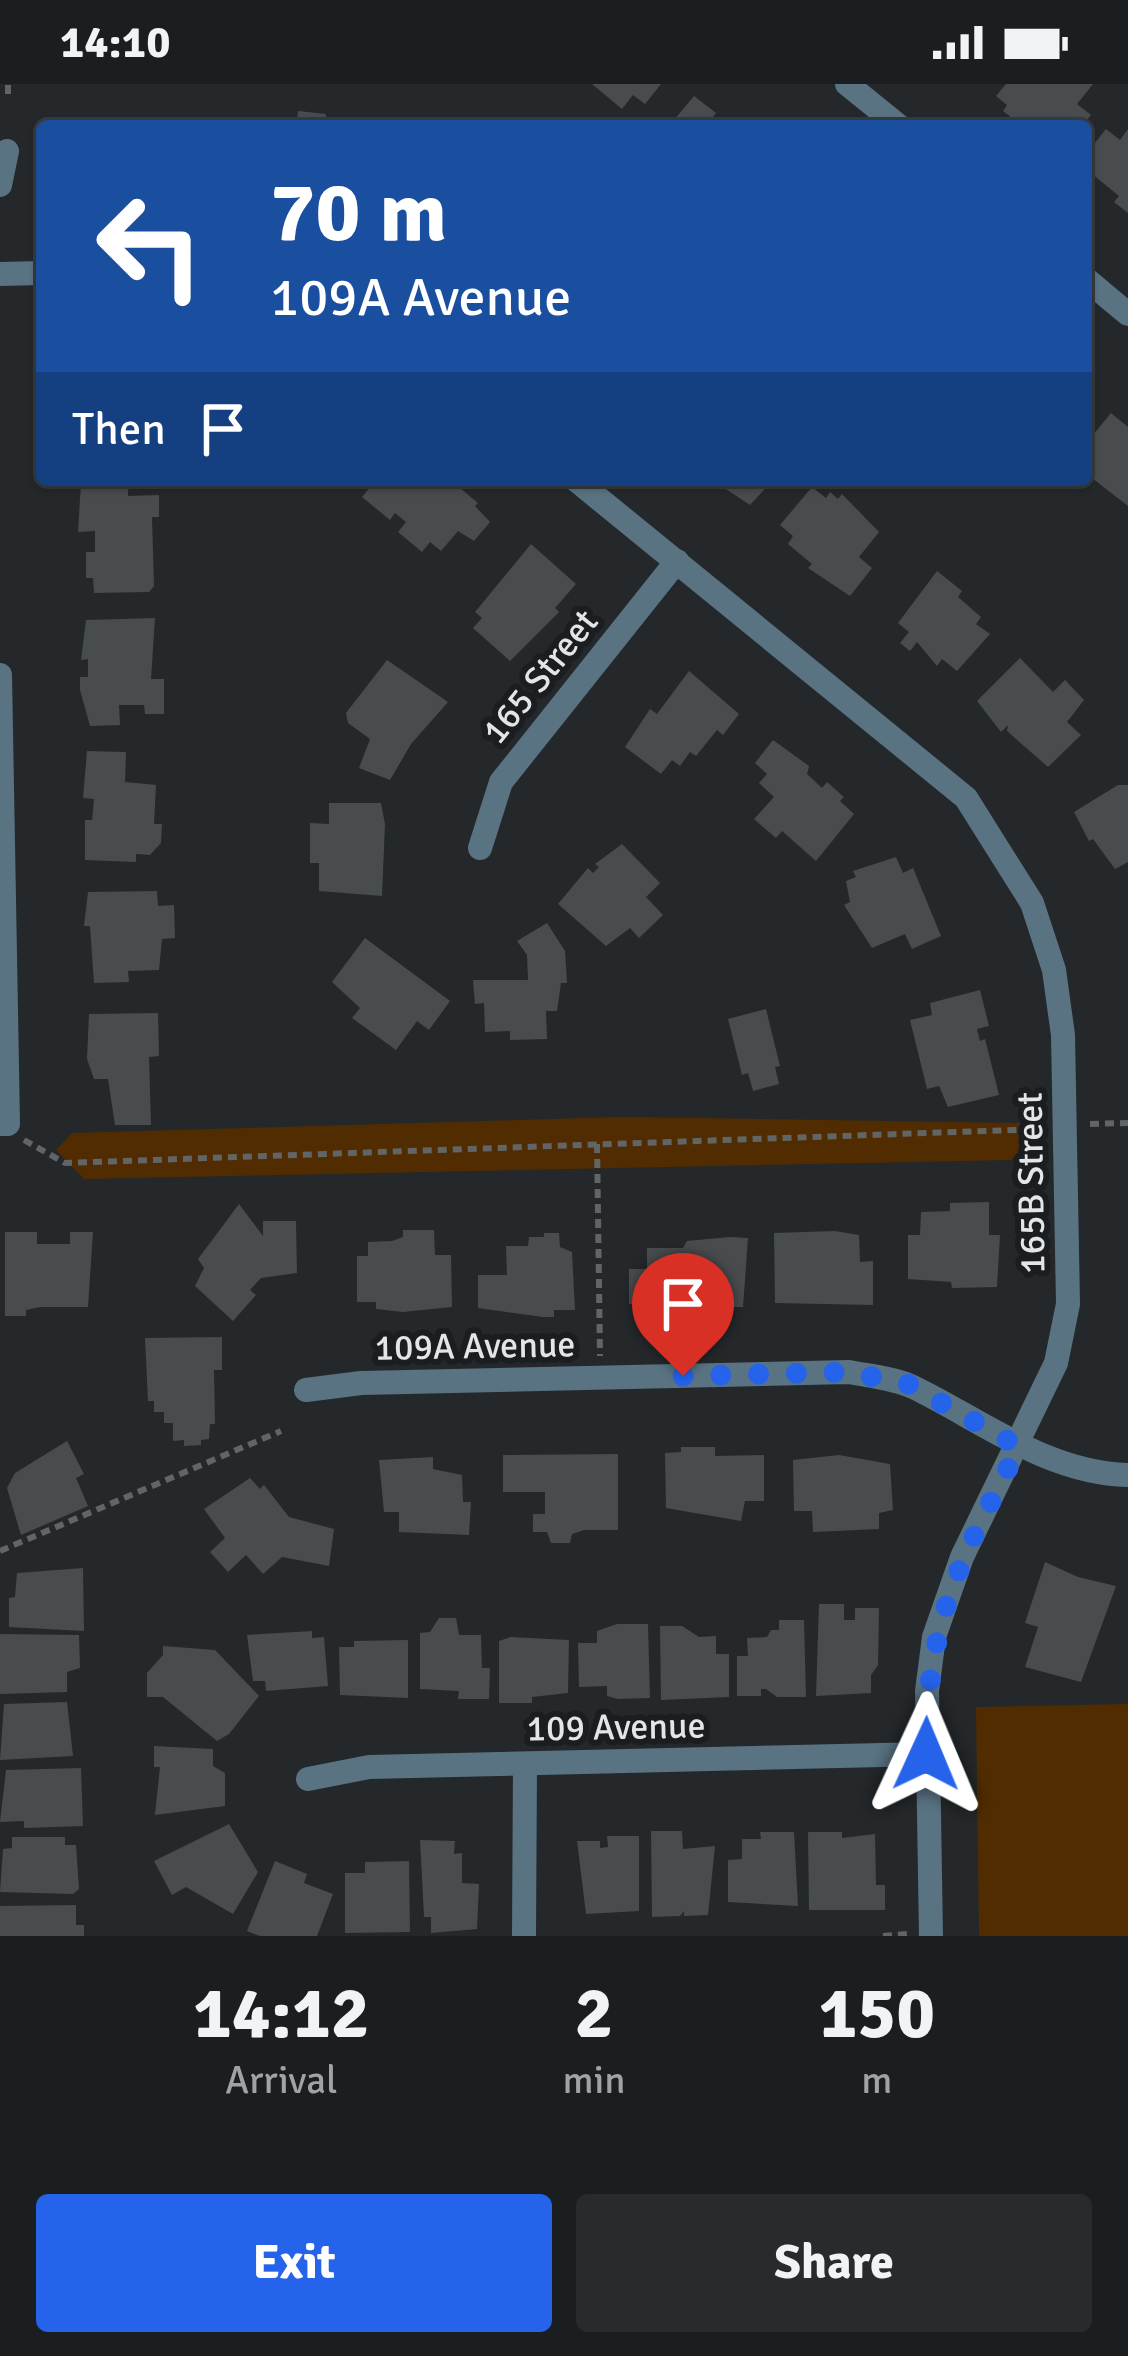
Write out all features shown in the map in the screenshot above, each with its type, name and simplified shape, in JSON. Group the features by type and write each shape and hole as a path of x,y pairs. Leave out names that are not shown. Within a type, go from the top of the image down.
{"street":[{"path":"847,84 892,120"},
{"path":"0,184 7,151"},
{"path":"0,274 36,273"},
{"path":"1092,285 1128,314"},
{"name":"165B Street","path":"583,486 966,798 1032,903 1054,970 1063,1035 1068,1304 1056,1363 962,1557 934,1637 919,1935"},
{"name":"165 Street","path":"480,848 501,782 677,561"},
{"path":"0,675 10,1128"},
{"name":"109A Avenue","path":"306,1390 362,1383 848,1372 908,1384 1019,1447 1100,1474 1128,1475"},
{"name":"109 Avenue","path":"308,1779 369,1767 926,1754"},
{"path":"524,1936 525,1764"}],"path":[{"path":"1086,1124 1128,1124"},
{"path":"10,1128 65,1163 1043,1129"},
{"path":"596,1144 600,1357"},
{"path":"0,1550 281,1431"},
{"path":"883,1936 919,1935"}],"shaded area":[{"path":"621,1117 1026,1123 1026,1140 1012,1160 84,1179 56,1150 72,1133"},
{"path":"1128,1704 1128,1936 979,1936 976,1707"}],"building":[{"path":"592,84 661,84 645,104 633,95 622,109"},
{"path":"1006,84 1093,84 1077,104 1091,115 1087,120 1014,120 996,96"},
{"path":"694,96 716,113 717,120 674,120"},
{"path":"298,111 326,114 325,120 297,119"},
{"path":"1106,129 1120,140 1128,129 1128,213 1114,202 1119,196 1092,174 1092,146"},
{"path":"1111,413 1128,427 1128,506 1092,478 1092,436"},
{"path":"81,486 128,486 128,496 159,495 159,517 152,517 154,586 149,592 94,593 93,578 86,578 86,552 95,552 95,531 78,532"},
{"path":"371,486 458,486 478,503 475,506 490,522 474,541 458,531 441,551 430,542 422,552 398,532 406,522 395,513 390,520 362,497"},
{"path":"721,486 767,486 750,505"},
{"path":"812,487 826,498 830,492 838,499 842,494 879,532 859,557 872,568 850,596 808,568 812,564 788,544 793,536 780,525"},
{"path":"531,544 576,584 555,608 559,612 510,661 473,628 482,618 475,612"},
{"path":"937,571 962,591 958,597 981,617 976,624 990,634 957,671 942,659 937,666 917,642 910,651 900,643 909,632 898,623"},
{"path":"155,618 151,679 164,679 164,714 145,714 144,705 119,705 120,725 90,726 80,690 80,677 88,677 88,659 81,660 86,620"},
{"path":"1020,658 1053,692 1065,680 1084,700 1067,722 1081,735 1048,767 1007,731 1008,725 1001,732 977,701"},
{"path":"387,660 448,702 411,744 390,780 359,768 370,739 348,723 346,713"},
{"path":"689,671 739,714 723,735 717,730 696,756 690,752 680,766 672,760 661,774 625,747 650,709 657,714"},
{"path":"773,740 809,766 807,774 822,788 827,782 844,797 840,801 854,814 816,861 782,831 776,838 754,819 774,797 759,783 767,774 755,763"},
{"path":"87,751 126,752 125,782 156,785 154,824 162,824 161,843 150,855 136,854 136,862 85,860 85,820 92,820 94,799 83,798"},
{"path":"1118,785 1128,785 1128,862 1115,869 1093,839 1089,841 1074,812"},
{"path":"329,803 381,803 385,824 382,896 319,891 319,863 310,863 310,823 329,824"},
{"path":"622,844 660,883 646,897 663,915 639,938 630,928 606,946 558,904 588,868 593,873 599,867 595,864"},
{"path":"896,857 903,873 913,868 941,936 912,949 905,934 872,948 844,905 850,902 846,881 856,877 853,871"},
{"path":"157,891 158,906 174,905 175,938 162,939 159,970 128,971 129,982 94,983 90,926 84,926 88,892"},
{"path":"547,923 565,951 567,983 561,983 557,1011 546,1011 547,1039 510,1040 510,1031 485,1032 484,1003 475,1004 473,980 528,980 527,955 517,941"},
{"path":"365,938 450,1001 429,1030 417,1021 396,1050 352,1018 360,1008 332,982"},
{"path":"980,990 989,1026 977,1029 980,1041 985,1039 999,1095 948,1107 939,1086 927,1089 910,1020 932,1015 930,1003"},
{"path":"766,1009 780,1066 775,1067 779,1084 753,1091 748,1073 742,1075 728,1019"},
{"path":"158,1013 159,1056 149,1057 151,1125 115,1125 108,1079 94,1079 87,1059 89,1014"},
{"path":"989,1202 989,1235 1000,1235 997,1287 952,1288 951,1282 908,1279 908,1235 920,1235 921,1212 950,1211 950,1203"},
{"path":"239,1204 263,1236 263,1221 296,1221 297,1273 261,1278 250,1290 256,1295 233,1321 195,1286 204,1268 198,1259"},
{"path":"403,1230 434,1230 435,1255 451,1255 452,1307 403,1312 376,1309 376,1302 357,1302 357,1256 368,1256 368,1242 392,1241 403,1237"},
{"path":"5,1232 37,1232 37,1244 70,1244 70,1232 93,1232 88,1307 40,1307 26,1310 26,1316 5,1316"},
{"path":"544,1233 559,1233 560,1247 572,1252 575,1310 554,1310 554,1317 543,1317 478,1308 478,1275 507,1275 506,1246 528,1246 529,1237 544,1237"},
{"path":"774,1233 859,1235 860,1262 873,1261 873,1305 775,1303"},
{"path":"748,1238 743,1307 723,1307 723,1314 708,1315 707,1310 629,1304 629,1269 647,1269 647,1248 683,1248 687,1241"},
{"path":"222,1337 222,1370 214,1370 215,1424 210,1424 209,1439 201,1440 201,1445 184,1446 184,1440 173,1441 173,1423 164,1423 164,1412 154,1412 154,1401 148,1401 145,1338"},
{"path":"67,1441 84,1474 76,1478 88,1506 21,1535 7,1488 15,1473"},
{"path":"681,1447 715,1447 715,1456 764,1455 764,1501 745,1501 741,1521 666,1508 665,1453 681,1452"},
{"path":"618,1454 618,1530 584,1530 572,1534 570,1543 551,1543 547,1532 533,1532 533,1514 545,1514 545,1492 503,1492 503,1455"},
{"path":"839,1455 890,1464 893,1510 879,1513 879,1529 813,1532 812,1511 794,1511 793,1460"},
{"path":"433,1457 433,1469 462,1475 463,1502 471,1502 469,1535 399,1532 399,1512 384,1512 379,1460"},
{"path":"250,1478 260,1489 264,1485 289,1517 334,1529 329,1566 282,1557 263,1574 246,1555 228,1572 210,1552 225,1538 204,1509"},
{"path":"1045,1562 1078,1577 1116,1586 1081,1682 1025,1667 1038,1627 1025,1623"},
{"path":"83,1568 84,1631 9,1627 9,1598 15,1597 17,1573"},
{"path":"819,1604 844,1604 844,1620 855,1620 855,1608 879,1608 878,1665 871,1675 871,1693 816,1696"},
{"path":"439,1618 456,1618 459,1635 481,1635 482,1668 490,1668 489,1699 458,1699 459,1691 420,1689 420,1633 430,1632"},
{"path":"779,1620 804,1620 806,1697 777,1697 766,1689 761,1689 761,1696 737,1696 737,1656 748,1656 747,1638 767,1637 771,1630 779,1630"},
{"path":"617,1624 648,1624 650,1698 618,1699 607,1696 607,1686 579,1687 578,1643 597,1643 597,1631"},
{"path":"660,1626 682,1626 699,1637 716,1636 716,1654 729,1654 729,1697 661,1700"},
{"path":"312,1631 312,1638 324,1637 328,1686 266,1691 265,1681 253,1681 247,1635"},
{"path":"0,1634 79,1635 80,1668 67,1672 67,1692 0,1694"},
{"path":"511,1637 569,1640 568,1693 532,1697 532,1703 499,1703 499,1641"},
{"path":"408,1640 408,1698 340,1695 339,1647 354,1647 354,1641"},
{"path":"163,1646 215,1650 259,1696 229,1734 217,1741 163,1697 147,1697 147,1673 163,1655"},
{"path":"67,1702 73,1756 0,1760 4,1704"},
{"path":"154,1746 213,1749 213,1766 225,1773 225,1806 155,1815 160,1767 154,1767"},
{"path":"81,1768 83,1826 24,1828 24,1821 0,1822 6,1770"},
{"path":"229,1824 258,1872 233,1914 186,1887 172,1895 154,1861"},
{"path":"651,1831 682,1831 683,1849 715,1846 708,1915 684,1916 684,1911 680,1916 652,1917"},
{"path":"760,1832 794,1832 798,1906 728,1902 728,1860 742,1859 742,1839 761,1839"},
{"path":"808,1832 842,1832 842,1838 875,1834 876,1885 885,1885 885,1910 809,1910"},
{"path":"607,1836 639,1836 639,1911 586,1914 577,1841 600,1841 600,1848 608,1847"},
{"path":"12,1837 65,1837 65,1845 76,1845 79,1889 73,1894 0,1892 3,1849 12,1848"},
{"path":"420,1840 455,1841 454,1854 462,1853 462,1883 479,1884 477,1929 431,1933 431,1917 424,1917"},
{"path":"275,1861 307,1874 304,1883 333,1894 317,1936 260,1936 247,1931"},
{"path":"409,1861 410,1932 345,1933 345,1873 365,1873 365,1862"},
{"path":"76,1905 76,1925 84,1925 84,1936 0,1936 0,1906"}],"route":[{"path":"683,1376 848,1372 908,1384 1019,1447 962,1557 934,1637 926,1754"}]}
